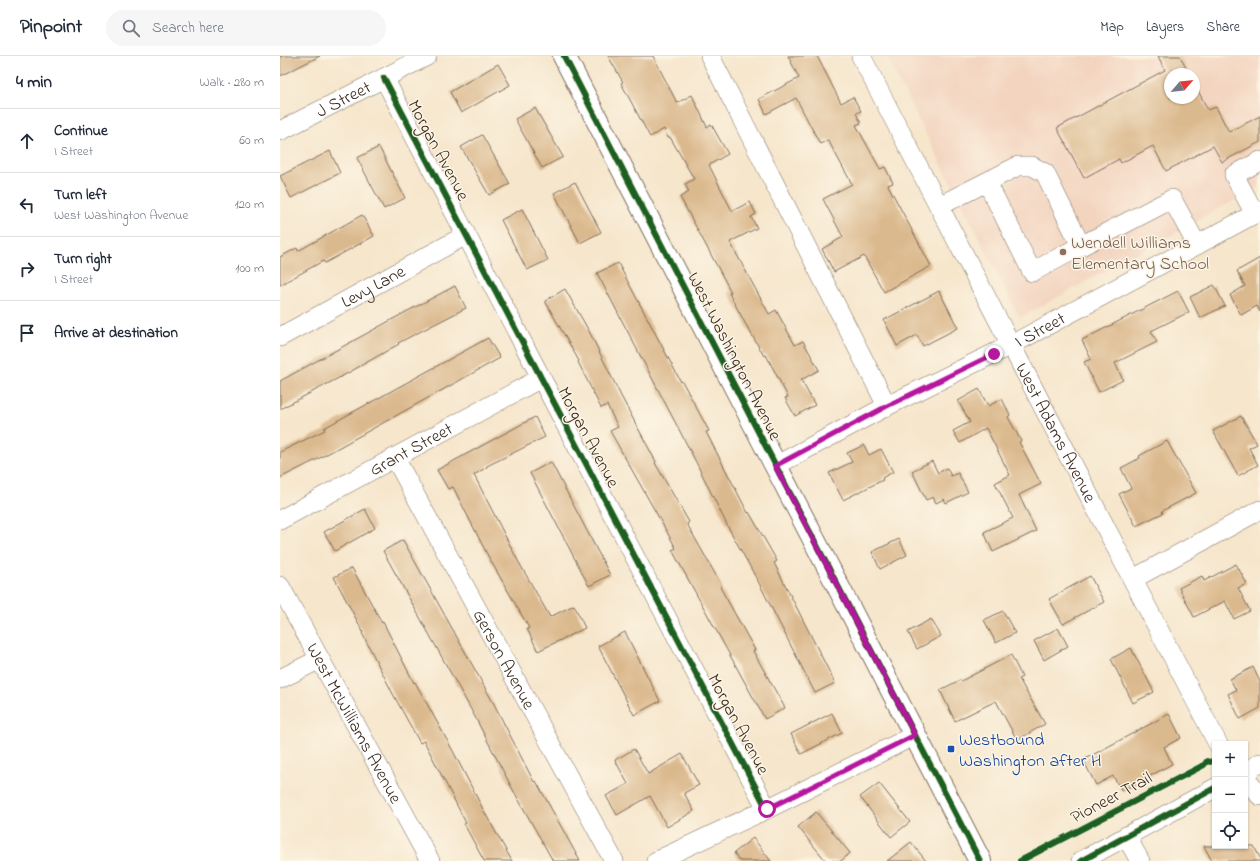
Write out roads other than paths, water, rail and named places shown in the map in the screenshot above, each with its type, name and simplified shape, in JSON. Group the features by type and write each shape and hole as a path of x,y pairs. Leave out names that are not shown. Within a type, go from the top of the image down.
{"main road":[{"name":"West Washington Avenue","path":"564,56 980,861"}],"street":[{"name":"J Street","path":"280,131 427,56"},
{"path":"710,56 887,406"},
{"name":"West Adams Avenue","path":"861,56 1216,741"},
{"name":"Morgan Avenue","path":"384,78 767,809"},
{"path":"1257,213 1234,175 1260,161"},
{"path":"939,206 1018,166 1032,166 1045,173 1081,246"},
{"path":"987,182 1032,272 1172,199 1197,245"},
{"name":"I Street","path":"775,466 887,406 1011,345 1257,213"},
{"name":"Levy Lane","path":"280,337 466,235"},
{"name":"Grant Street","path":"280,520 541,378"},
{"name":"Gerson Avenue","path":"395,458 614,861"},
{"path":"1133,579 1260,510"},
{"name":"West McWilliams Avenue","path":"280,586 430,861"},
{"path":"280,679 320,659"},
{"path":"656,861 767,809 915,735"},
{"path":"1248,770 1260,763"},
{"path":"1248,782 1260,796"},
{"path":"1081,861 1212,790"},
{"path":"1126,836 1140,861"}],"place":[{"name":"Wendell Williams Elementary School","path":"1063,252"},
{"name":"Westbound Washington after H","path":"951,749"}]}
